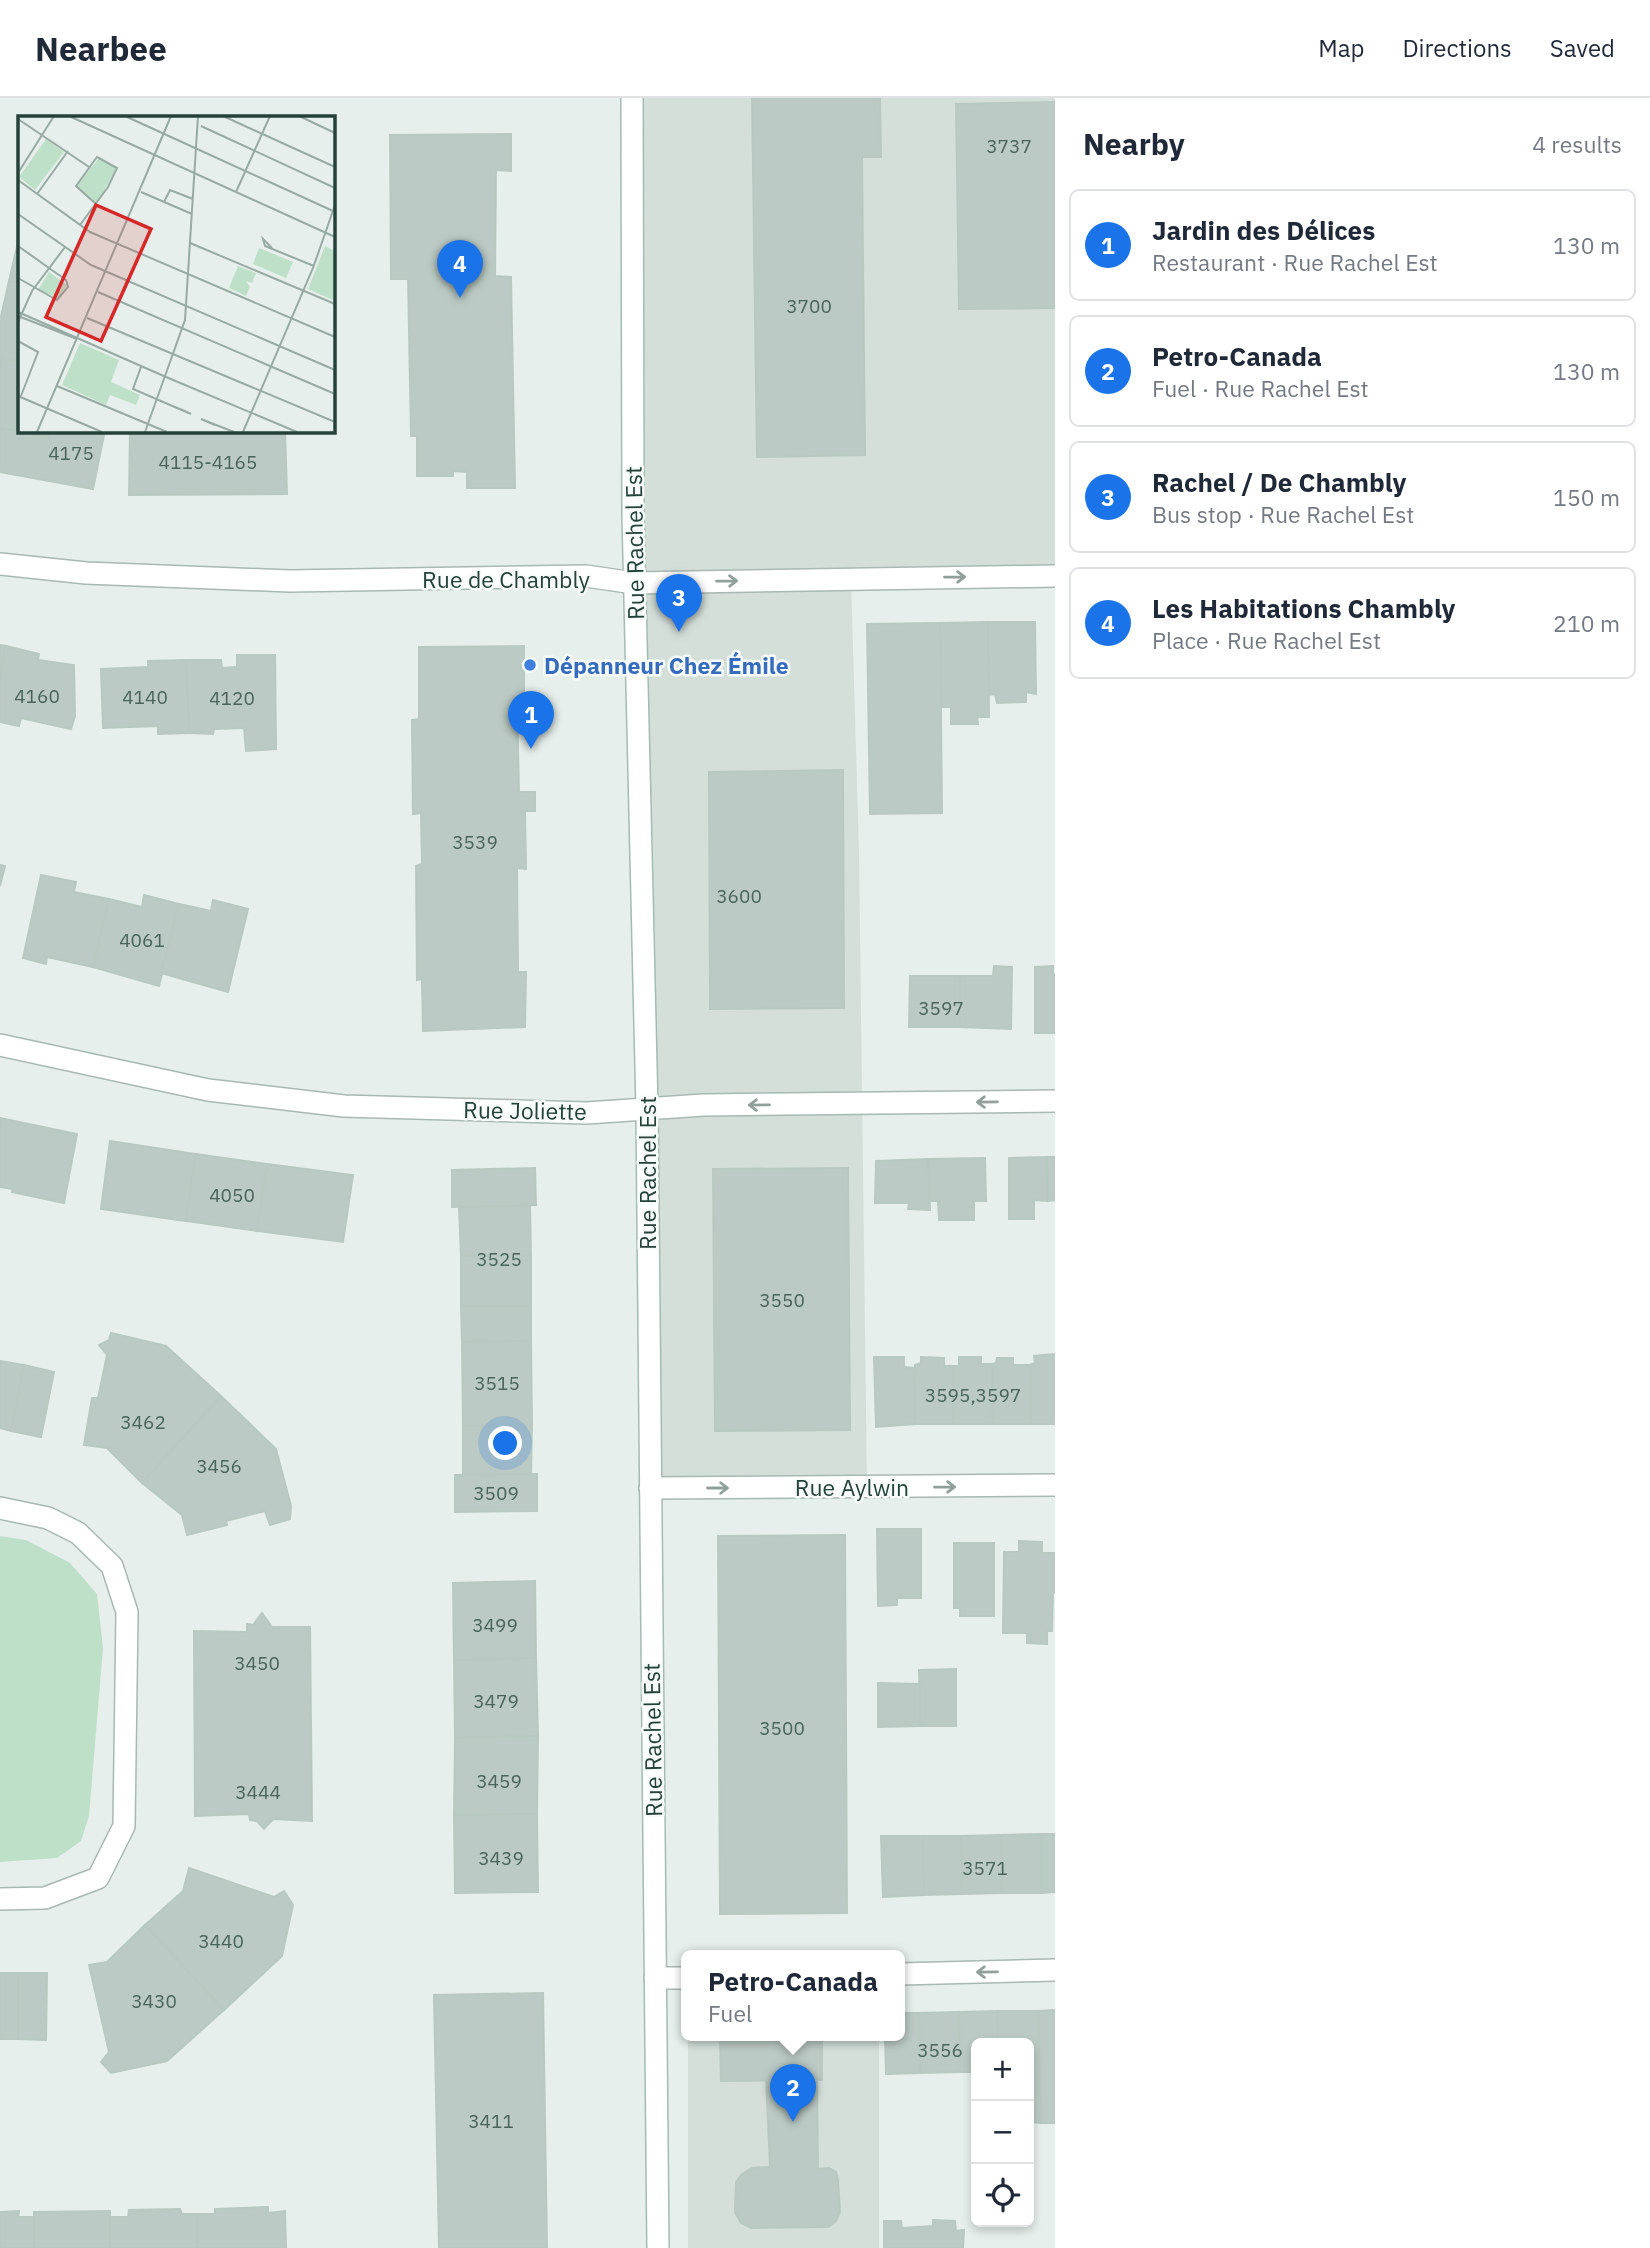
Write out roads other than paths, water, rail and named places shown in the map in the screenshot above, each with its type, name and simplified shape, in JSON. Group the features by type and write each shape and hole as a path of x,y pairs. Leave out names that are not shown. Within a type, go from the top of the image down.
{"street":[{"name":"Rue Rachel Est","path":"632,98 634,583 647,1109 658,2248"},
{"name":"Rue de Chambly","path":"0,564 86,573 290,581 586,576 634,583 1055,576"},
{"name":"Rue Joliette","path":"0,1045 208,1090 344,1106 587,1113 703,1105 1055,1101"},
{"name":"Rue Aylwin","path":"650,1488 1055,1485"},
{"path":"0,1508 48,1518 78,1533 113,1566 127,1612 124,1826 98,1878 45,1898 0,1899"},
{"path":"905,1974 1055,1970"},
{"path":"655,1978 681,1978"}],"place":[{"name":"Les Habitations Chambly","path":"460,298"},
{"name":"Rachel / De Chambly","path":"679,632"},
{"name":"Dépanneur Chez Émile","path":"530,665"},
{"name":"Jardin des Délices","path":"531,749"},
{"name":"Petro-Canada","path":"793,2122"}]}
